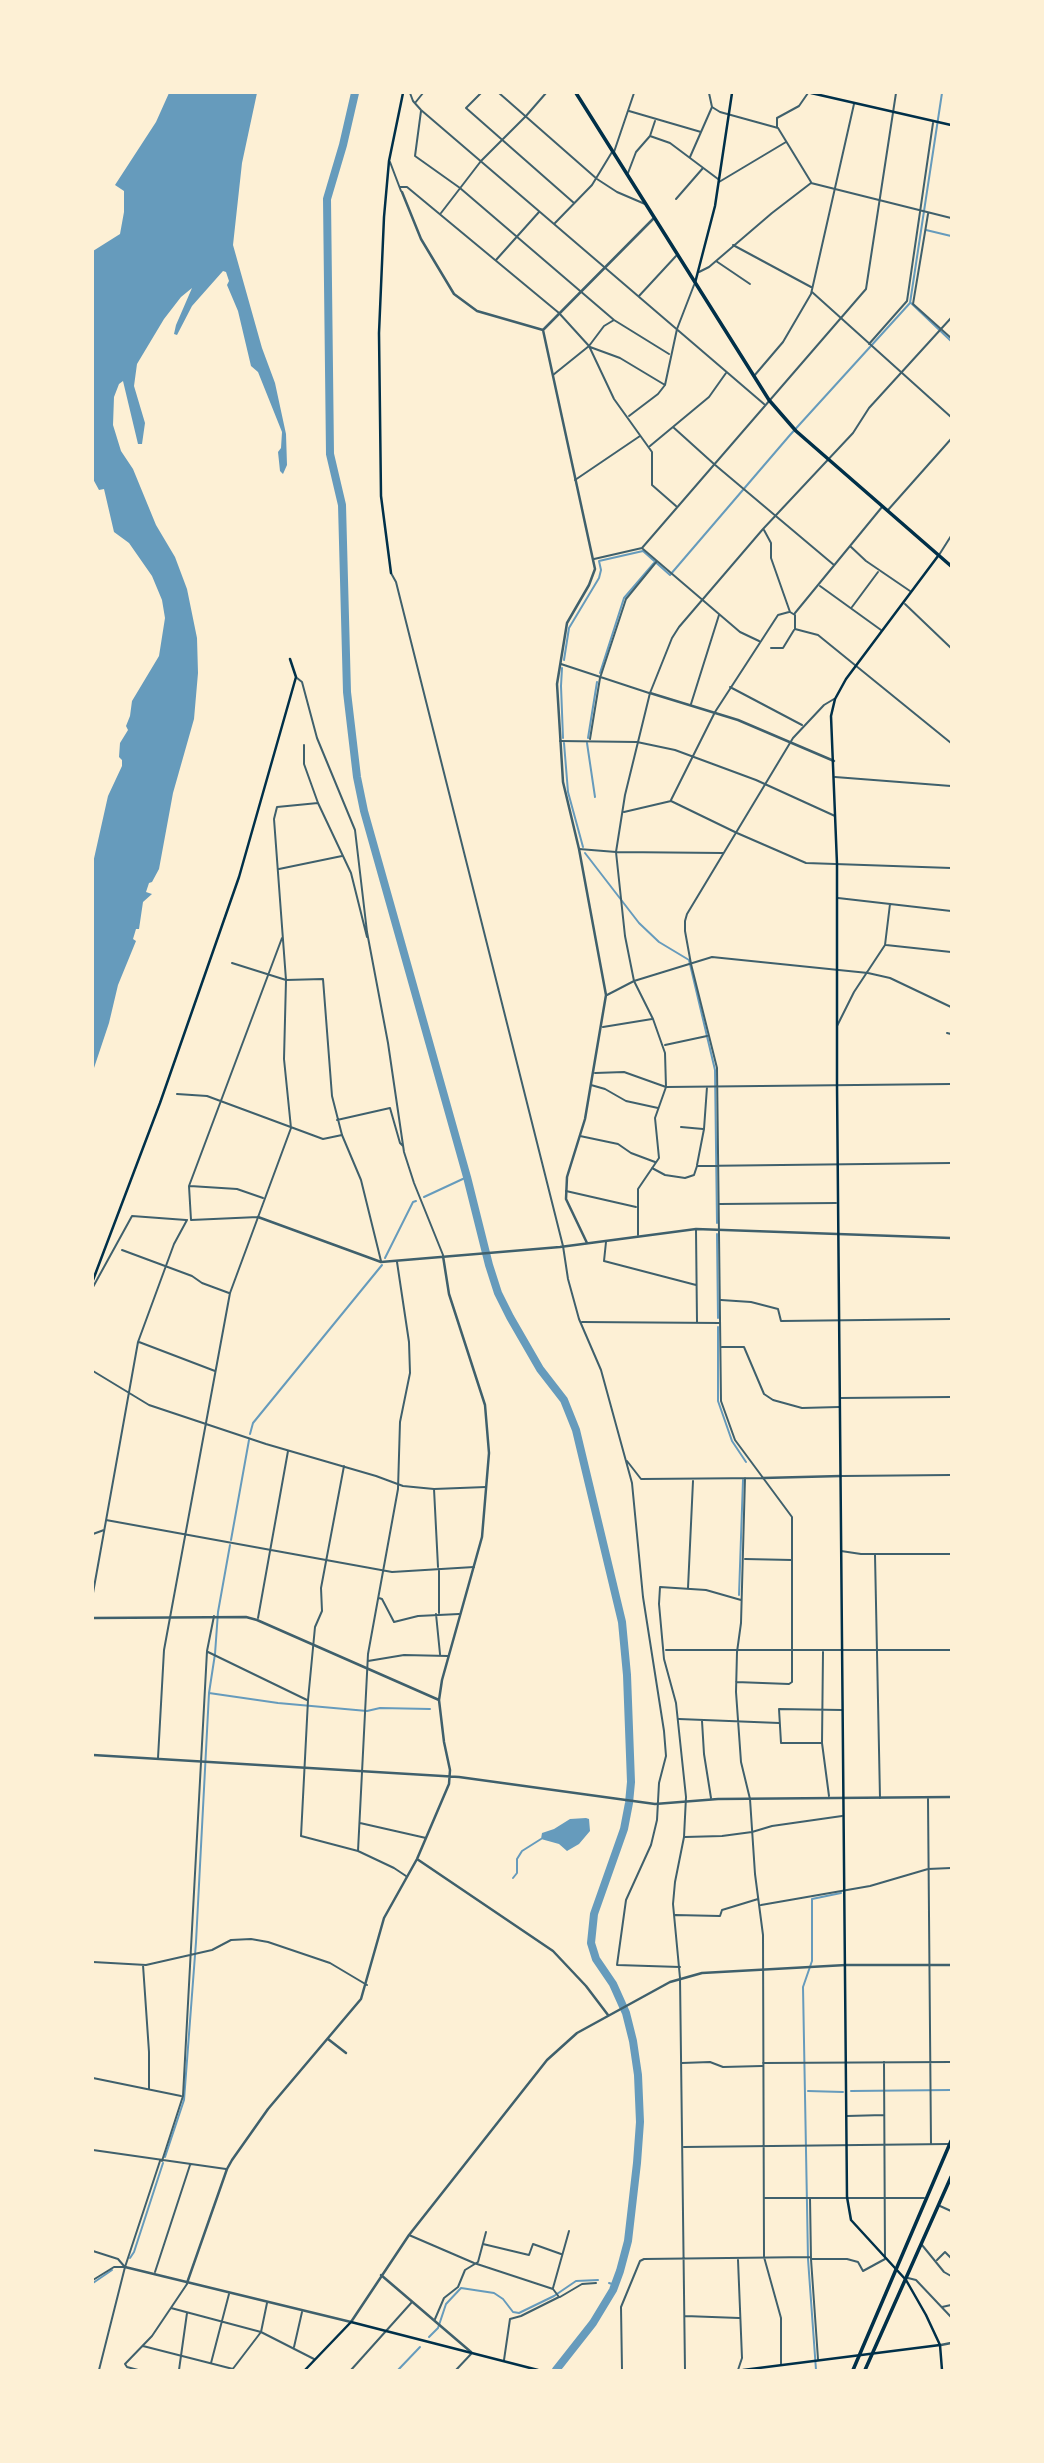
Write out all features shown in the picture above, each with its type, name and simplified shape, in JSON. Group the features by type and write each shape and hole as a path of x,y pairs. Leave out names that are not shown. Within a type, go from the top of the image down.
{"highway":[{"path":"576,93 769,400 794,429 951,566"},
{"path":"853,2370 951,2143"},
{"path":"865,2370 951,2177"}],"main road":[{"path":"391,573 381,496 379,322 389,161 403,93"},
{"path":"695,283 719,181 732,93"},
{"path":"810,93 951,125"},
{"path":"939,555 857,665 835,699 831,716 838,864 836,1027 847,2197 851,2220 907,2279 940,2345 942,2370"},
{"path":"93,1280 155,1116 239,877 296,677 290,659"},
{"path":"305,2370 351,2322 538,2370"},
{"path":"740,2370 940,2345"}],"street":[{"path":"410,93 421,110 765,404"},
{"path":"418,99 419,93"},
{"path":"415,103 424,93"},
{"path":"481,93 466,108 574,203"},
{"path":"499,93 597,179 617,192 646,204"},
{"path":"440,214 481,161 546,93"},
{"path":"554,224 597,179 614,152 634,93"},
{"path":"690,158 712,107 709,93"},
{"path":"810,93 799,106 777,118 775,123 811,183 951,218"},
{"path":"594,559 642,548 866,289 896,93"},
{"path":"754,376 783,342 812,290 854,103"},
{"path":"712,107 778,128"},
{"path":"421,110 415,156 460,188 614,320 670,354"},
{"path":"629,111 701,132"},
{"path":"628,174 636,152 650,136 655,119"},
{"path":"870,345 907,301 933,121"},
{"path":"650,136 670,143 719,181 787,141"},
{"path":"389,161 421,239 454,294 477,311 543,330"},
{"path":"676,199 703,168"},
{"path":"699,272 709,267 811,183"},
{"path":"400,187 407,187 496,260 559,313 589,346 614,399 652,452 652,485 677,507"},
{"path":"496,260 539,211"},
{"path":"928,212 913,304 951,338"},
{"path":"543,330 655,218"},
{"path":"733,246 812,290 951,417"},
{"path":"639,296 678,255"},
{"path":"716,261 750,284"},
{"path":"628,416 665,386 677,329 695,283"},
{"path":"638,1236 638,1189 659,1158 655,1118 666,1087 664,1045 634,981 625,936 616,852 622,812 650,693 672,638 764,529 853,433 869,408 951,318"},
{"path":"553,376 589,346 604,326 614,320"},
{"path":"543,330 594,559 594,574 568,623 558,684 563,782 579,849 606,995 585,1119 568,1171 566,1191 568,1205 587,1243"},
{"path":"589,346 620,358 665,386"},
{"path":"649,446 709,397 727,372"},
{"path":"673,427 834,565"},
{"path":"575,480 641,435"},
{"path":"888,510 951,439"},
{"path":"794,614 883,506"},
{"path":"764,529 771,543 771,558 790,612"},
{"path":"939,555 951,536"},
{"path":"849,545 912,592"},
{"path":"642,548 740,632 760,642"},
{"path":"590,740 600,678 626,599 657,561"},
{"path":"852,607 879,570"},
{"path":"391,573 396,582 563,1246 568,1279 581,1323 601,1370 632,1483 651,1655 666,1756 659,1783 651,1845 626,1900 617,1965 680,1967"},
{"path":"819,585 883,631"},
{"path":"904,604 951,648"},
{"path":"671,801 730,687 778,615 790,612 794,614 795,629 783,648 771,648"},
{"path":"691,704 719,614"},
{"path":"795,629 818,635 951,743"},
{"path":"560,664 715,712 834,761"},
{"path":"138,2370 125,2364 143,2346 187,2283 227,2169 268,2109 362,1999 384,1918 417,1859 449,1784 439,1700 482,1537 489,1453 485,1405 449,1294 443,1256 414,1183 404,1147 369,942 355,830 317,738 302,682 296,677"},
{"path":"730,687 803,726"},
{"path":"736,1682 789,1685 792,1682 792,1517 734,1440 721,1401 717,1068 685,931 687,914 792,743 803,726 824,705 835,699"},
{"path":"560,740 637,742 692,757 766,785 836,816"},
{"path":"304,745 304,764 318,803 351,873 369,942"},
{"path":"835,777 951,786"},
{"path":"622,812 671,801 806,863 951,867"},
{"path":"158,1759 164,1650 230,1293 291,1128 283,1048 286,981 274,819 277,807 318,803"},
{"path":"579,849 724,853"},
{"path":"278,870 343,855"},
{"path":"838,898 951,911"},
{"path":"836,1027 854,992 885,945 890,904"},
{"path":"191,1220 189,1186 283,936"},
{"path":"885,945 951,951"},
{"path":"606,995 634,981 712,957 868,973 890,978 951,1007"},
{"path":"232,963 286,981 323,979 331,1086 337,1120 361,1180 381,1262"},
{"path":"600,1027 653,1019"},
{"path":"947,1032 951,1034"},
{"path":"664,1045 708,1035"},
{"path":"593,1073 624,1072 666,1087 951,1084"},
{"path":"591,1085 605,1089 626,1101 659,1108"},
{"path":"651,1167 665,1175 685,1178 694,1175 704,1129 706,1087"},
{"path":"177,1094 207,1096 323,1139 342,1135"},
{"path":"337,1120 390,1108 400,1143 404,1147"},
{"path":"681,1127 704,1129"},
{"path":"580,1136 618,1144 631,1153 656,1162"},
{"path":"697,1166 951,1163"},
{"path":"189,1186 237,1189 265,1199"},
{"path":"566,1191 637,1207"},
{"path":"719,1204 838,1203"},
{"path":"93,1287 132,1216 187,1220 258,1217 381,1262 563,1246 696,1228 951,1238"},
{"path":"93,1593 138,1342 166,1266 187,1220"},
{"path":"696,1228 697,1323"},
{"path":"607,1240 604,1261 696,1285"},
{"path":"122,1250 230,1293"},
{"path":"358,1852 367,1669 398,1484 400,1423 410,1361 397,1261"},
{"path":"720,1300 751,1302 778,1309 781,1321 951,1319"},
{"path":"581,1323 720,1323"},
{"path":"138,1342 215,1371"},
{"path":"720,1347 744,1347 764,1394 773,1400 802,1408 840,1407"},
{"path":"93,1371 149,1405 411,1488 486,1487"},
{"path":"840,1398 951,1397"},
{"path":"257,1620 289,1450"},
{"path":"626,1460 641,1479 951,1475"},
{"path":"344,1466 321,1588 322,1611 315,1627 308,1700 301,1836 358,1852 407,1876"},
{"path":"745,1478 742,1601 736,1682 741,1762 750,1799 763,1935 764,2258 780,2318 778,2370"},
{"path":"688,1589 693,1479"},
{"path":"434,1489 439,1568 440,1655"},
{"path":"106,1520 383,1571 475,1567"},
{"path":"93,1534 104,1530"},
{"path":"841,1551 875,1555 951,1554"},
{"path":"875,1555 880,1798"},
{"path":"743,1559 793,1560"},
{"path":"684,2370 680,1967 674,1915 675,1882 684,1837 686,1801 676,1703 664,1659 660,1587 706,1590 742,1601"},
{"path":"378,1598 382,1599 394,1622 438,1614 460,1614"},
{"path":"99,2370 125,2267 183,2096 207,1651 214,1616"},
{"path":"93,1618 236,1616 257,1620 439,1700"},
{"path":"665,1650 951,1650"},
{"path":"207,1651 308,1700"},
{"path":"823,1651 821,1743 829,1797"},
{"path":"368,1661 404,1655 449,1656"},
{"path":"821,1743 781,1743 779,1709 843,1710"},
{"path":"678,1719 780,1723"},
{"path":"702,1721 711,1799"},
{"path":"93,1755 450,1776 657,1804 711,1799 951,1797"},
{"path":"928,1797 931,2144"},
{"path":"684,1837 752,1832 772,1826 844,1815"},
{"path":"359,1822 427,1838"},
{"path":"417,1859 553,1951 609,2015"},
{"path":"93,1861 93,1889"},
{"path":"760,1906 845,1891 928,1868 951,1868"},
{"path":"674,1915 720,1916 722,1910 759,1899"},
{"path":"93,1962 143,1965 212,1950 238,1939 268,1941 330,1963 367,1984"},
{"path":"143,1965 149,2089"},
{"path":"93,2280 114,2267 125,2267 351,2322 409,2235 547,2060 568,2039 637,1999 680,1978 702,1973 846,1965 951,1965"},
{"path":"328,2039 346,2053"},
{"path":"682,2063 710,2062 723,2067 846,2062 951,2062"},
{"path":"622,2370 621,2307 640,2261 644,2259 847,2259 858,2262 863,2271 886,2259 884,2062"},
{"path":"93,2078 183,2096"},
{"path":"847,2116 885,2115"},
{"path":"683,2147 951,2143"},
{"path":"93,2150 227,2169"},
{"path":"154,2275 190,2164"},
{"path":"764,2198 926,2199"},
{"path":"810,2198 818,2360"},
{"path":"939,2206 951,2211"},
{"path":"553,2289 569,2231"},
{"path":"438,2322 444,2298 457,2287 465,2270 478,2262 486,2232"},
{"path":"409,2235 474,2263 553,2289 557,2295"},
{"path":"483,2244 529,2255 533,2244 561,2254"},
{"path":"922,2245 937,2260 944,2272 951,2276"},
{"path":"93,2251 118,2259 125,2267"},
{"path":"937,2260 945,2252 951,2258"},
{"path":"738,2258 742,2358 740,2370"},
{"path":"381,2275 472,2353 456,2370"},
{"path":"907,2279 916,2280 951,2317"},
{"path":"504,2361 510,2319 521,2316 582,2284 596,2283"},
{"path":"211,2363 229,2292"},
{"path":"351,2370 412,2301"},
{"path":"143,2346 233,2370 261,2332 267,2302"},
{"path":"942,2307 951,2305"},
{"path":"171,2308 261,2332 315,2360"},
{"path":"293,2348 302,2311"},
{"path":"179,2370 187,2313"},
{"path":"684,2316 740,2318"},
{"path":"940,2345 951,2343"}],"water":[{"path":"169,93 257,93 242,163 233,245 262,348 275,383 286,434 287,465 283,474 280,471 278,452 281,448 282,432 258,372 251,366 238,311 227,285 229,281 226,272 223,271 192,306 177,335 174,334 176,325 192,288 181,297 164,319 137,364 134,386 145,423 142,444 138,444 123,381 114,397 113,425 121,451 133,469 156,525 175,557 187,589 197,638 198,673 194,719 173,793 159,869 146,892 152,894 143,902 139,929 136,929 133,939 136,941 118,985 93,1071 93,863 108,796 122,766 119,757 120,743 128,730 126,726 132,701 159,656 165,618 162,600 152,576 129,543 114,532 104,489 99,490 93,479 93,251 120,234 124,191 115,185 156,122"},
{"path":"570,1819 589,1819 590,1831 579,1844 567,1851 559,1844 541,1839 542,1833"}],"waterway":[{"path":"355,93 327,199 330,454 342,505 347,692 357,777 364,811 498,1293 540,1369 564,1400 576,1430 622,1622 627,1675 631,1782 629,1803 624,1829 594,1914 591,1943 596,1959 613,1984 626,2013 633,2041 640,2122 637,2163 628,2241 613,2290 593,2323 556,2370"},
{"path":"564,660 569,628 599,578 599,561 643,551 670,575 790,435 910,303 942,93"},
{"path":"926,230 951,236"},
{"path":"911,303 951,341"},
{"path":"600,673 624,598 654,563"},
{"path":"562,668 563,738"},
{"path":"588,738 597,682"},
{"path":"564,743 568,792 583,847"},
{"path":"587,743 595,797"},
{"path":"585,853 639,923 659,942 689,960 715,1070 717,1223"},
{"path":"424,1197 467,1177"},
{"path":"385,1258 413,1202 416,1201"},
{"path":"717,1234 718,1318"},
{"path":"250,1434 253,1423 382,1265"},
{"path":"718,1327 718,1401 732,1441 746,1462"},
{"path":"231,1540 249,1440"},
{"path":"739,1595 743,1480"},
{"path":"165,2157 184,2100 196,1942 209,1693 218,1612 230,1545"},
{"path":"209,1693 278,1703 367,1711 380,1708 430,1709"},
{"path":"513,1878 517,1873 517,1859 522,1851 541,1839"},
{"path":"816,2370 808,2259 803,1987 812,1961 812,1899 841,1893"},
{"path":"851,2091 951,2090"},
{"path":"808,2091 843,2092"},
{"path":"130,2258 163,2163"},
{"path":"93,2283 112,2270"},
{"path":"429,2337 438,2328 446,2304 461,2288 494,2293 503,2299 513,2312 519,2313 554,2296 576,2281 598,2280"},
{"path":"609,2283 615,2285"},
{"path":"398,2370 420,2347"}]}
